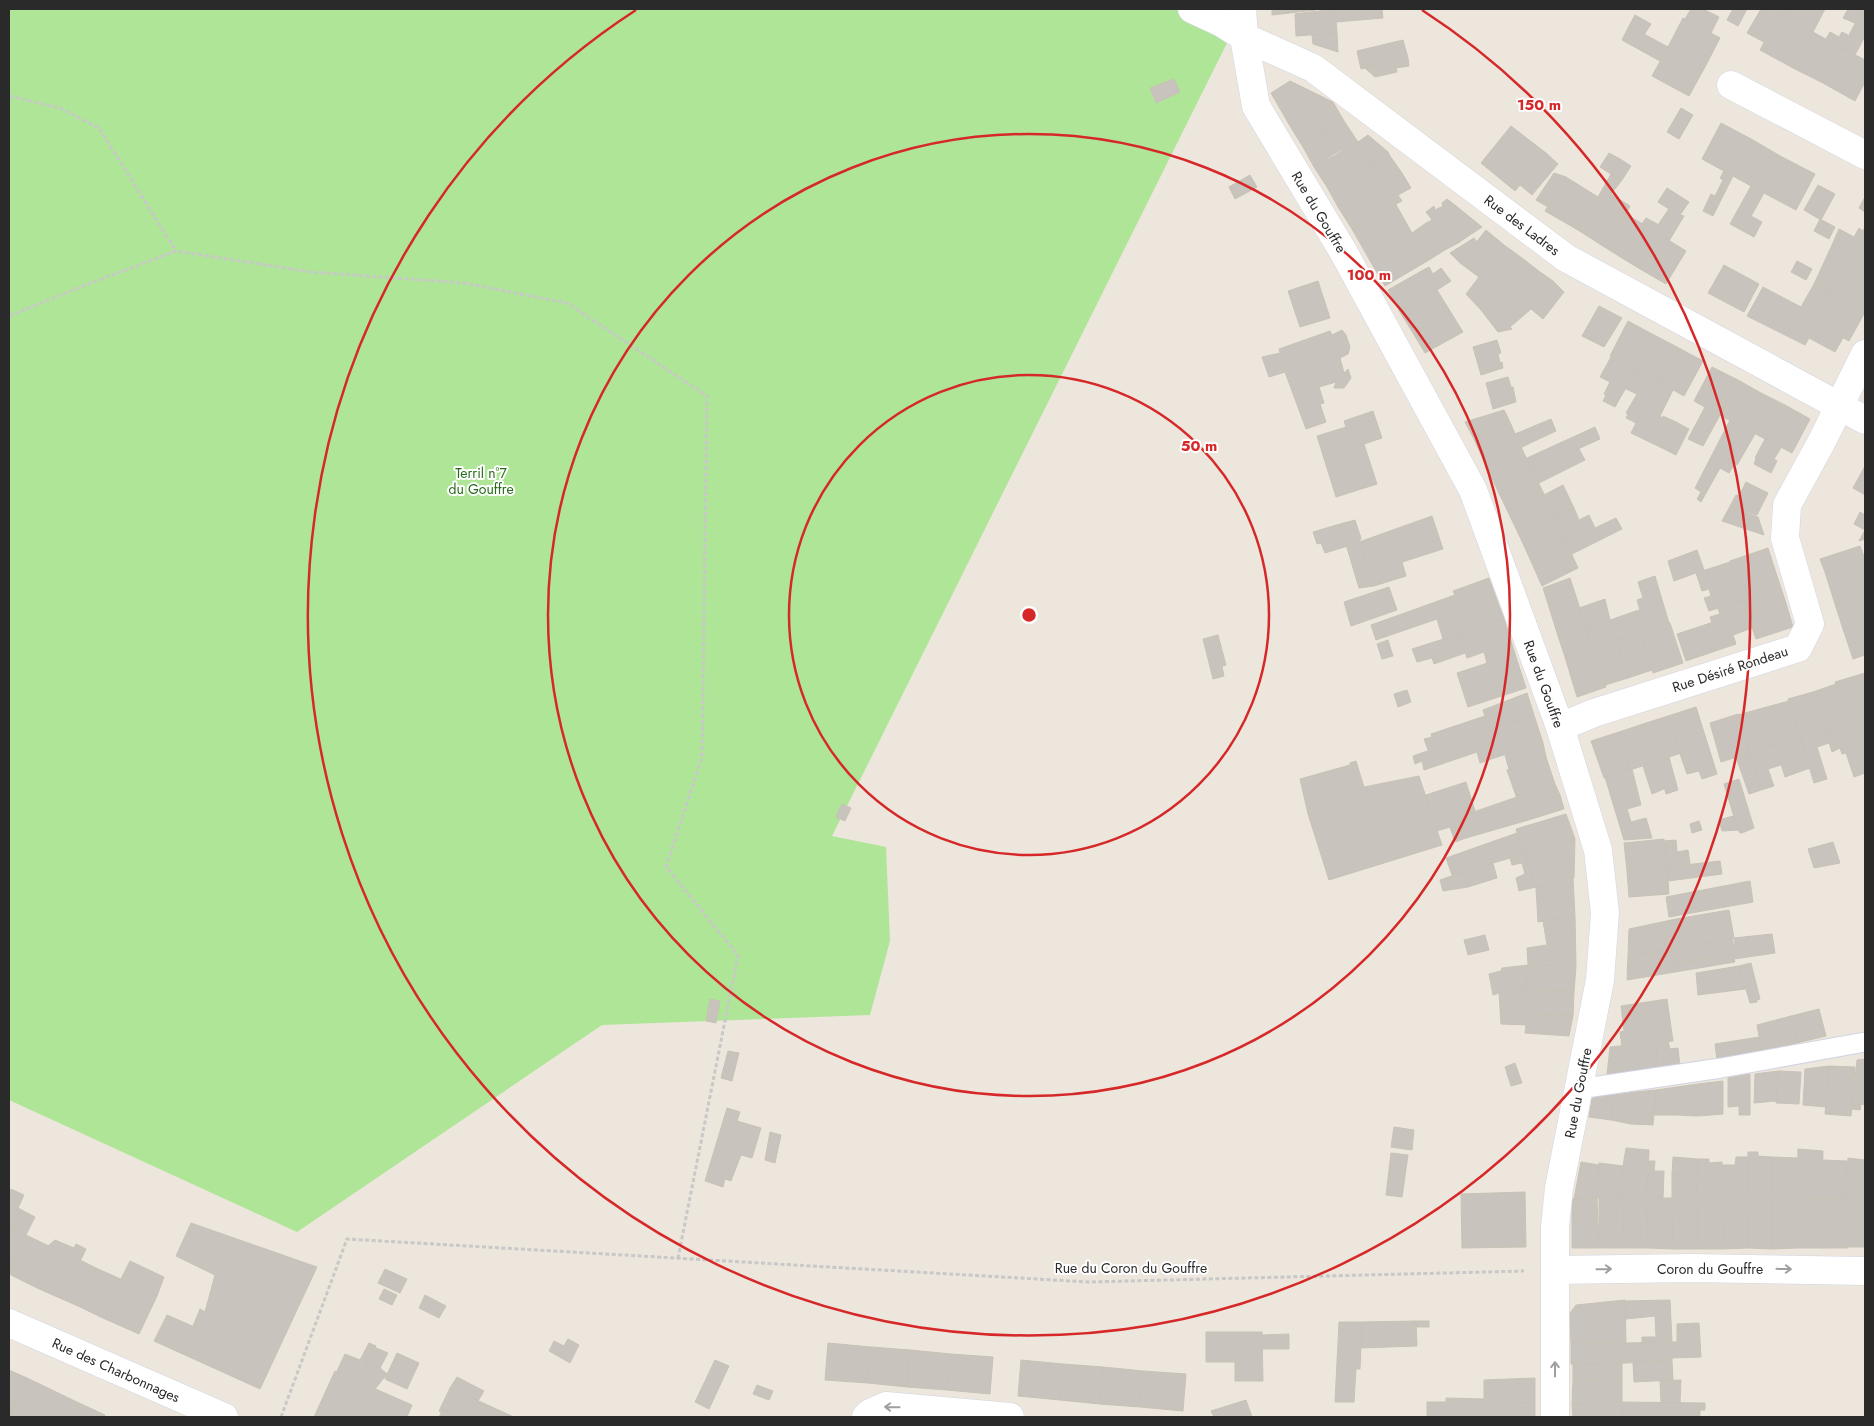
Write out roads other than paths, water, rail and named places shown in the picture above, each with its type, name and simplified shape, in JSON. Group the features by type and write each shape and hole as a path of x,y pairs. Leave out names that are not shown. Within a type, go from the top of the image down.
{"street":[{"name":"Rue des Ladres","path":"1192,9 1220,22 1244,38 1313,68 1566,258 1865,420"},
{"name":"Rue du Gouffre","path":"1242,9 1244,38 1256,106 1344,253 1473,490 1560,727 1598,850 1605,914 1600,980 1559,1188 1555,1227 1555,1417"},
{"path":"1731,85 1865,155"},
{"name":"Rue Désiré Rondeau","path":"1560,727 1594,713 1798,648 1810,624 1785,538 1787,505 1865,354"},
{"name":"Coron du Gouffre","path":"1555,1270 1691,1268 1865,1271"},
{"name":"Rue des Charbonnages","path":"9,1324 224,1417"},
{"path":"866,1417 870,1412 886,1406 1010,1417"}],"lane":[{"path":"1579,1089 1721,1068 1865,1042"}],"park label":[{"name":"Terril n°7 du Gouffre","path":"481,482"}]}
